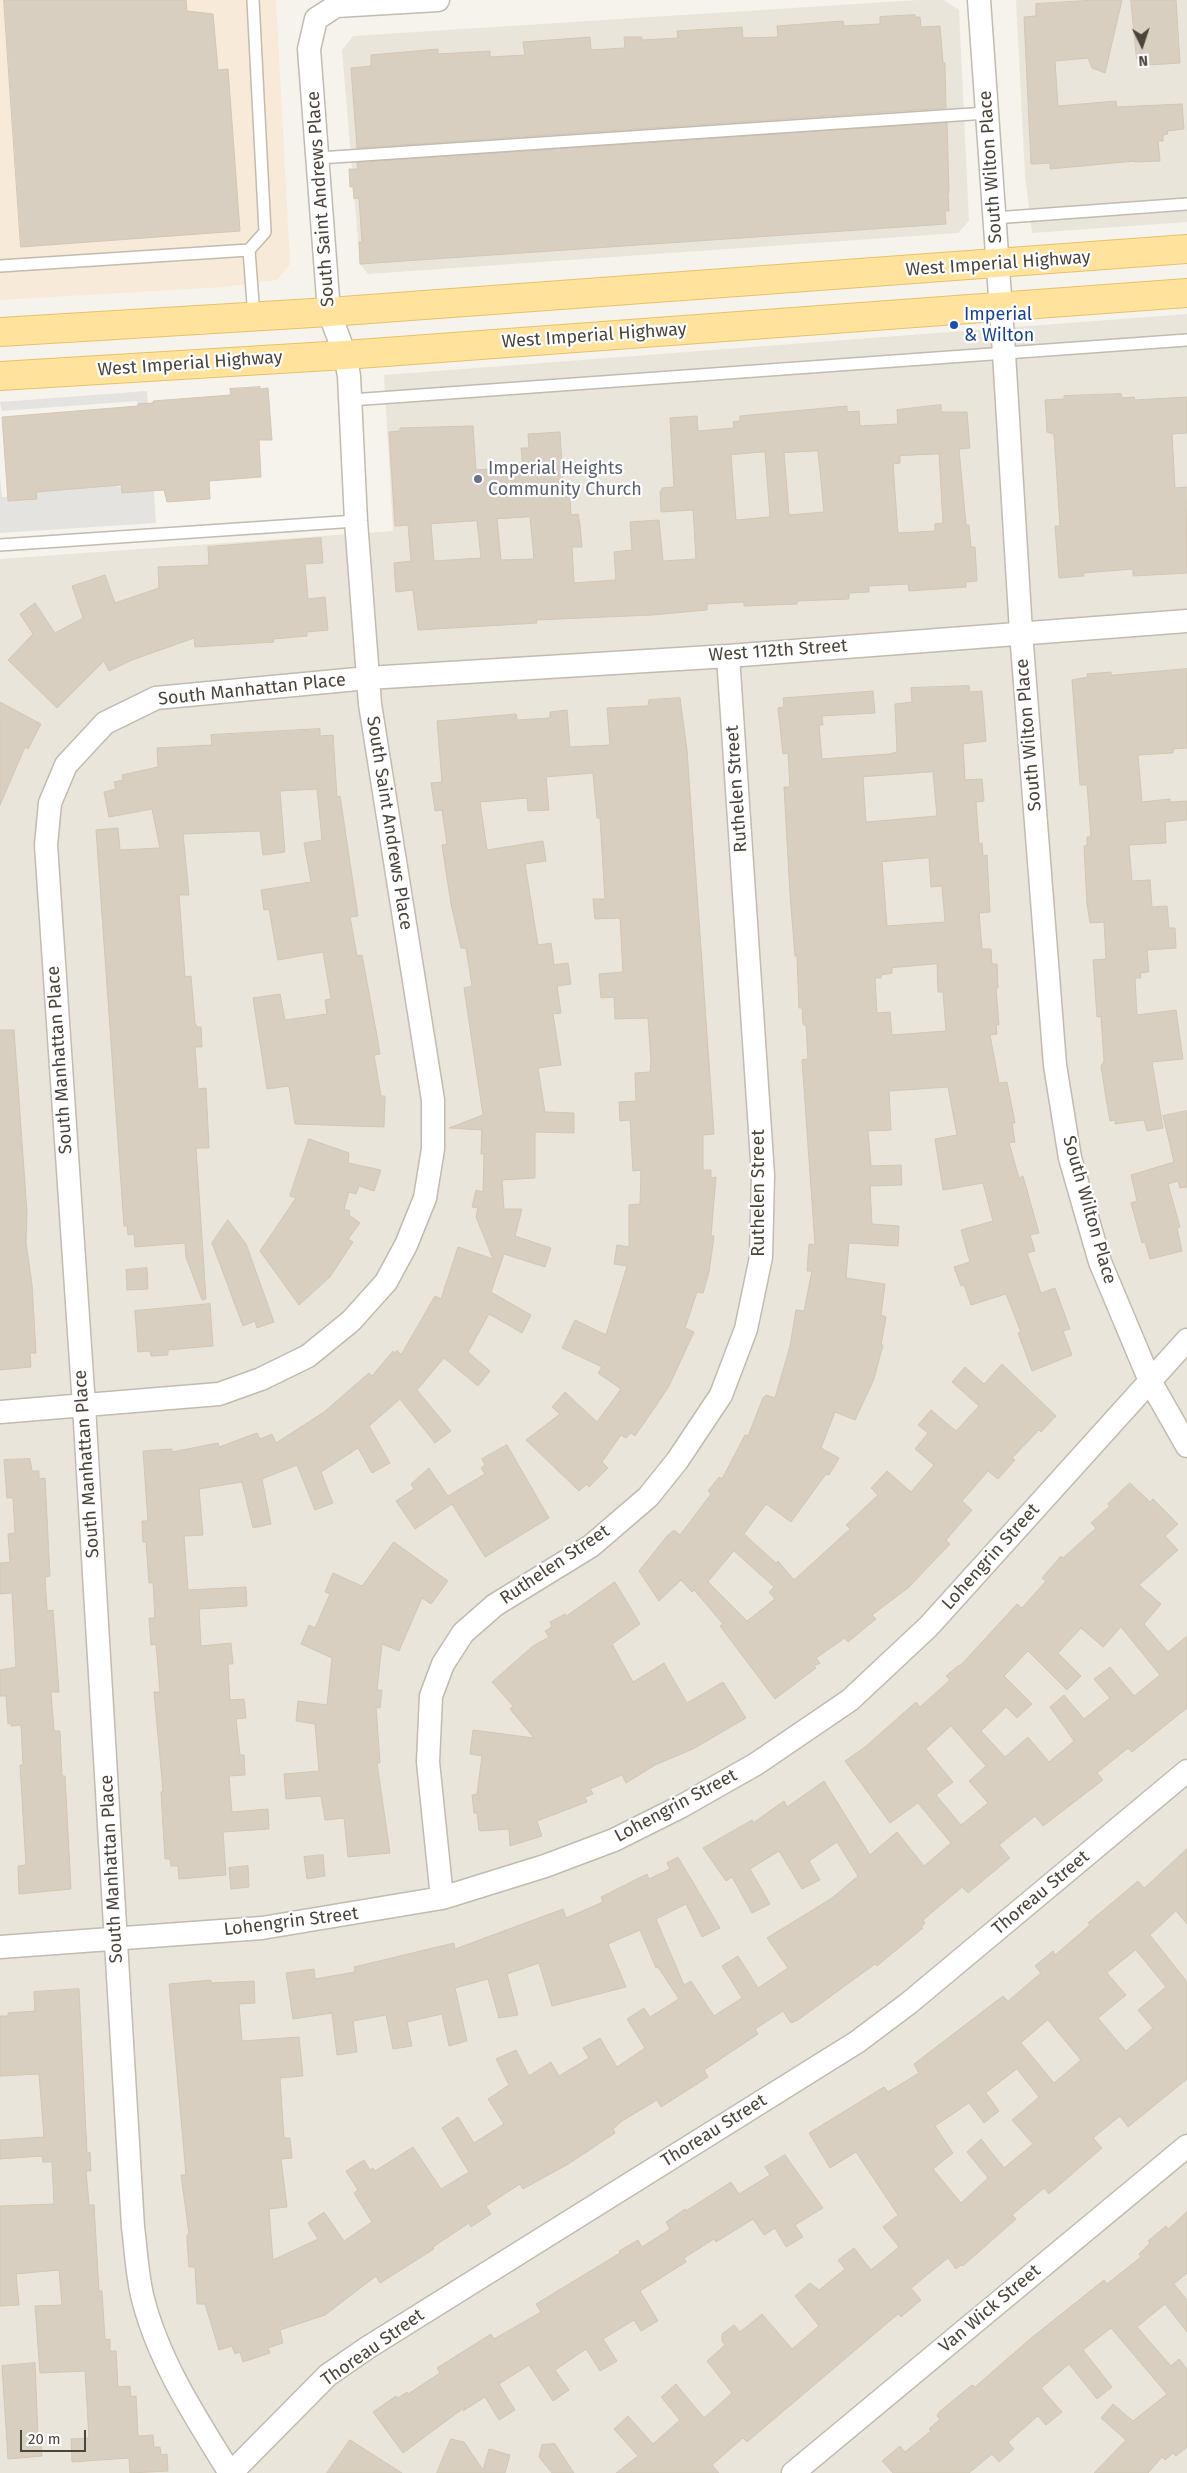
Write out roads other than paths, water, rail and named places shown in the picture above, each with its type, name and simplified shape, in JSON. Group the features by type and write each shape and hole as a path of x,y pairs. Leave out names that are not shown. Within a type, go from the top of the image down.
{"main road":[{"name":"West Imperial Highway","path":"0,332 329,312 998,265 1187,249"},
{"name":"West Imperial Highway","path":"0,376 345,355 1187,293"}],"street":[{"name":"South Saint Andrews Place","path":"0,1412 219,1394 262,1380 308,1356 351,1321 386,1282 406,1245 425,1198 433,1148 432,1100 370,704 356,521 351,400 345,355 329,312 324,276 319,158 309,49 316,19 336,6 438,0"},
{"name":"South Wilton Place","path":"979,0 1001,306 1021,632 1055,1065 1070,1158 1100,1262 1150,1381 1187,1446"},
{"name":"West 112th Street","path":"368,678 728,656 1021,632 1187,621"},
{"name":"Ruthelen Street","path":"442,1898 428,1762 431,1696 442,1664 463,1633 495,1605 591,1546 648,1497 677,1461 721,1395 746,1329 761,1257 763,1175 728,656"},
{"name":"South Manhattan Place","path":"231,2473 198,2421 166,2363 143,2298 133,2227 84,1406 46,845 50,803 66,765 105,723 156,698 368,678"},
{"name":"Lohengrin Street","path":"0,1946 262,1928 442,1898 545,1866 614,1840 682,1806 756,1764 850,1700 929,1626 1187,1340"},
{"name":"Thoreau Street","path":"231,2473 328,2375 366,2348 864,2036 909,2002 1187,1771"},
{"name":"Van Wick Street","path":"793,2473 1187,2146"}],"lane":[{"path":"0,266 248,250 265,232 253,0"},
{"path":"319,158 987,113"},
{"path":"994,218 1187,204"},
{"path":"248,250 254,317"},
{"path":"351,400 1187,340"},
{"path":"0,545 356,521"}],"place":[{"name":"Imperial & Wilton","path":"954,325"},
{"name":"Imperial Heights Community Church","path":"478,479"}]}
